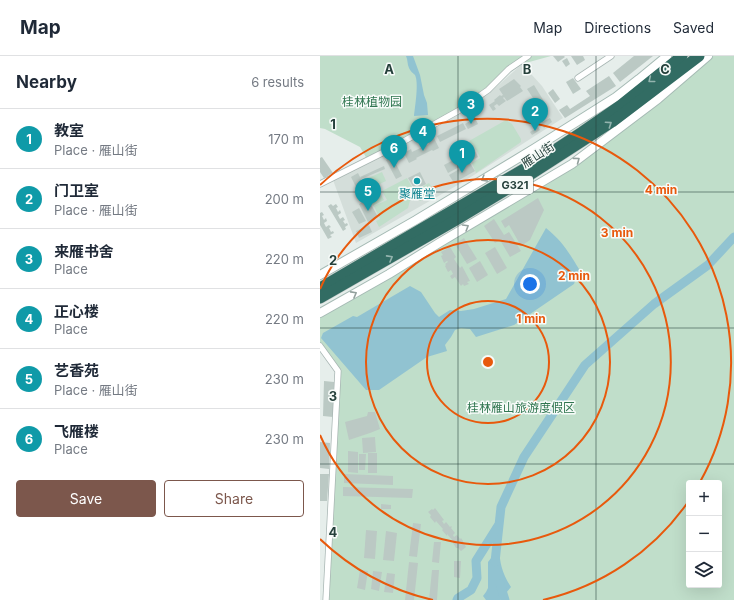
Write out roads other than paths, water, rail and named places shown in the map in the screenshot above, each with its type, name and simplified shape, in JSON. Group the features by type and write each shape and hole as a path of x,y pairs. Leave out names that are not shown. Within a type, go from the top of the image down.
{"highway":[{"name":"雁山街","path":"320,288 541,158 582,132 621,105 682,56"},
{"name":"雁山街","path":"320,298 519,182 612,122 699,56"}],"street":[{"path":"320,184 388,150 458,111 488,90 509,69 528,56"},
{"path":"578,78 611,56"},
{"path":"320,275 416,220 536,148 616,97 667,56"},
{"path":"320,313 389,274 438,243 572,164 658,99 708,56"},
{"path":"320,346 338,371 326,600"}],"water":[{"path":"406,56 413,56 420,75 427,103 428,115 414,116 417,83 415,75 409,69"},
{"path":"546,228 556,237 579,269 574,284 514,325 476,337 470,329 461,328 455,330 445,345 447,351 427,357 379,390 366,390 321,338 323,333 353,316 357,317 410,286 421,292 439,317 450,310 461,311 474,309 506,299"},
{"path":"499,548 502,568 511,587 500,600 486,600 483,596 488,588 488,562"}],"waterway":[{"path":"495,562 501,507 524,457 585,365 654,304 708,265 734,237"},
{"path":"457,600 471,590 477,578 476,561 498,526"},
{"path":"500,584 505,600"}],"place":[{"name":"来雁书舍","path":"471,124"},
{"name":"门卫室","path":"535,131"},
{"name":"正心楼","path":"423,151"},
{"name":"飞雁楼","path":"394,168"},
{"name":"教室","path":"462,173"},
{"name":"聚雁堂","path":"417,181"},
{"name":"艺香苑","path":"368,211"}],"park label":[{"name":"桂林植物园","path":"372,102"},
{"name":"桂林雁山旅游度假区","path":"521,408"}]}
